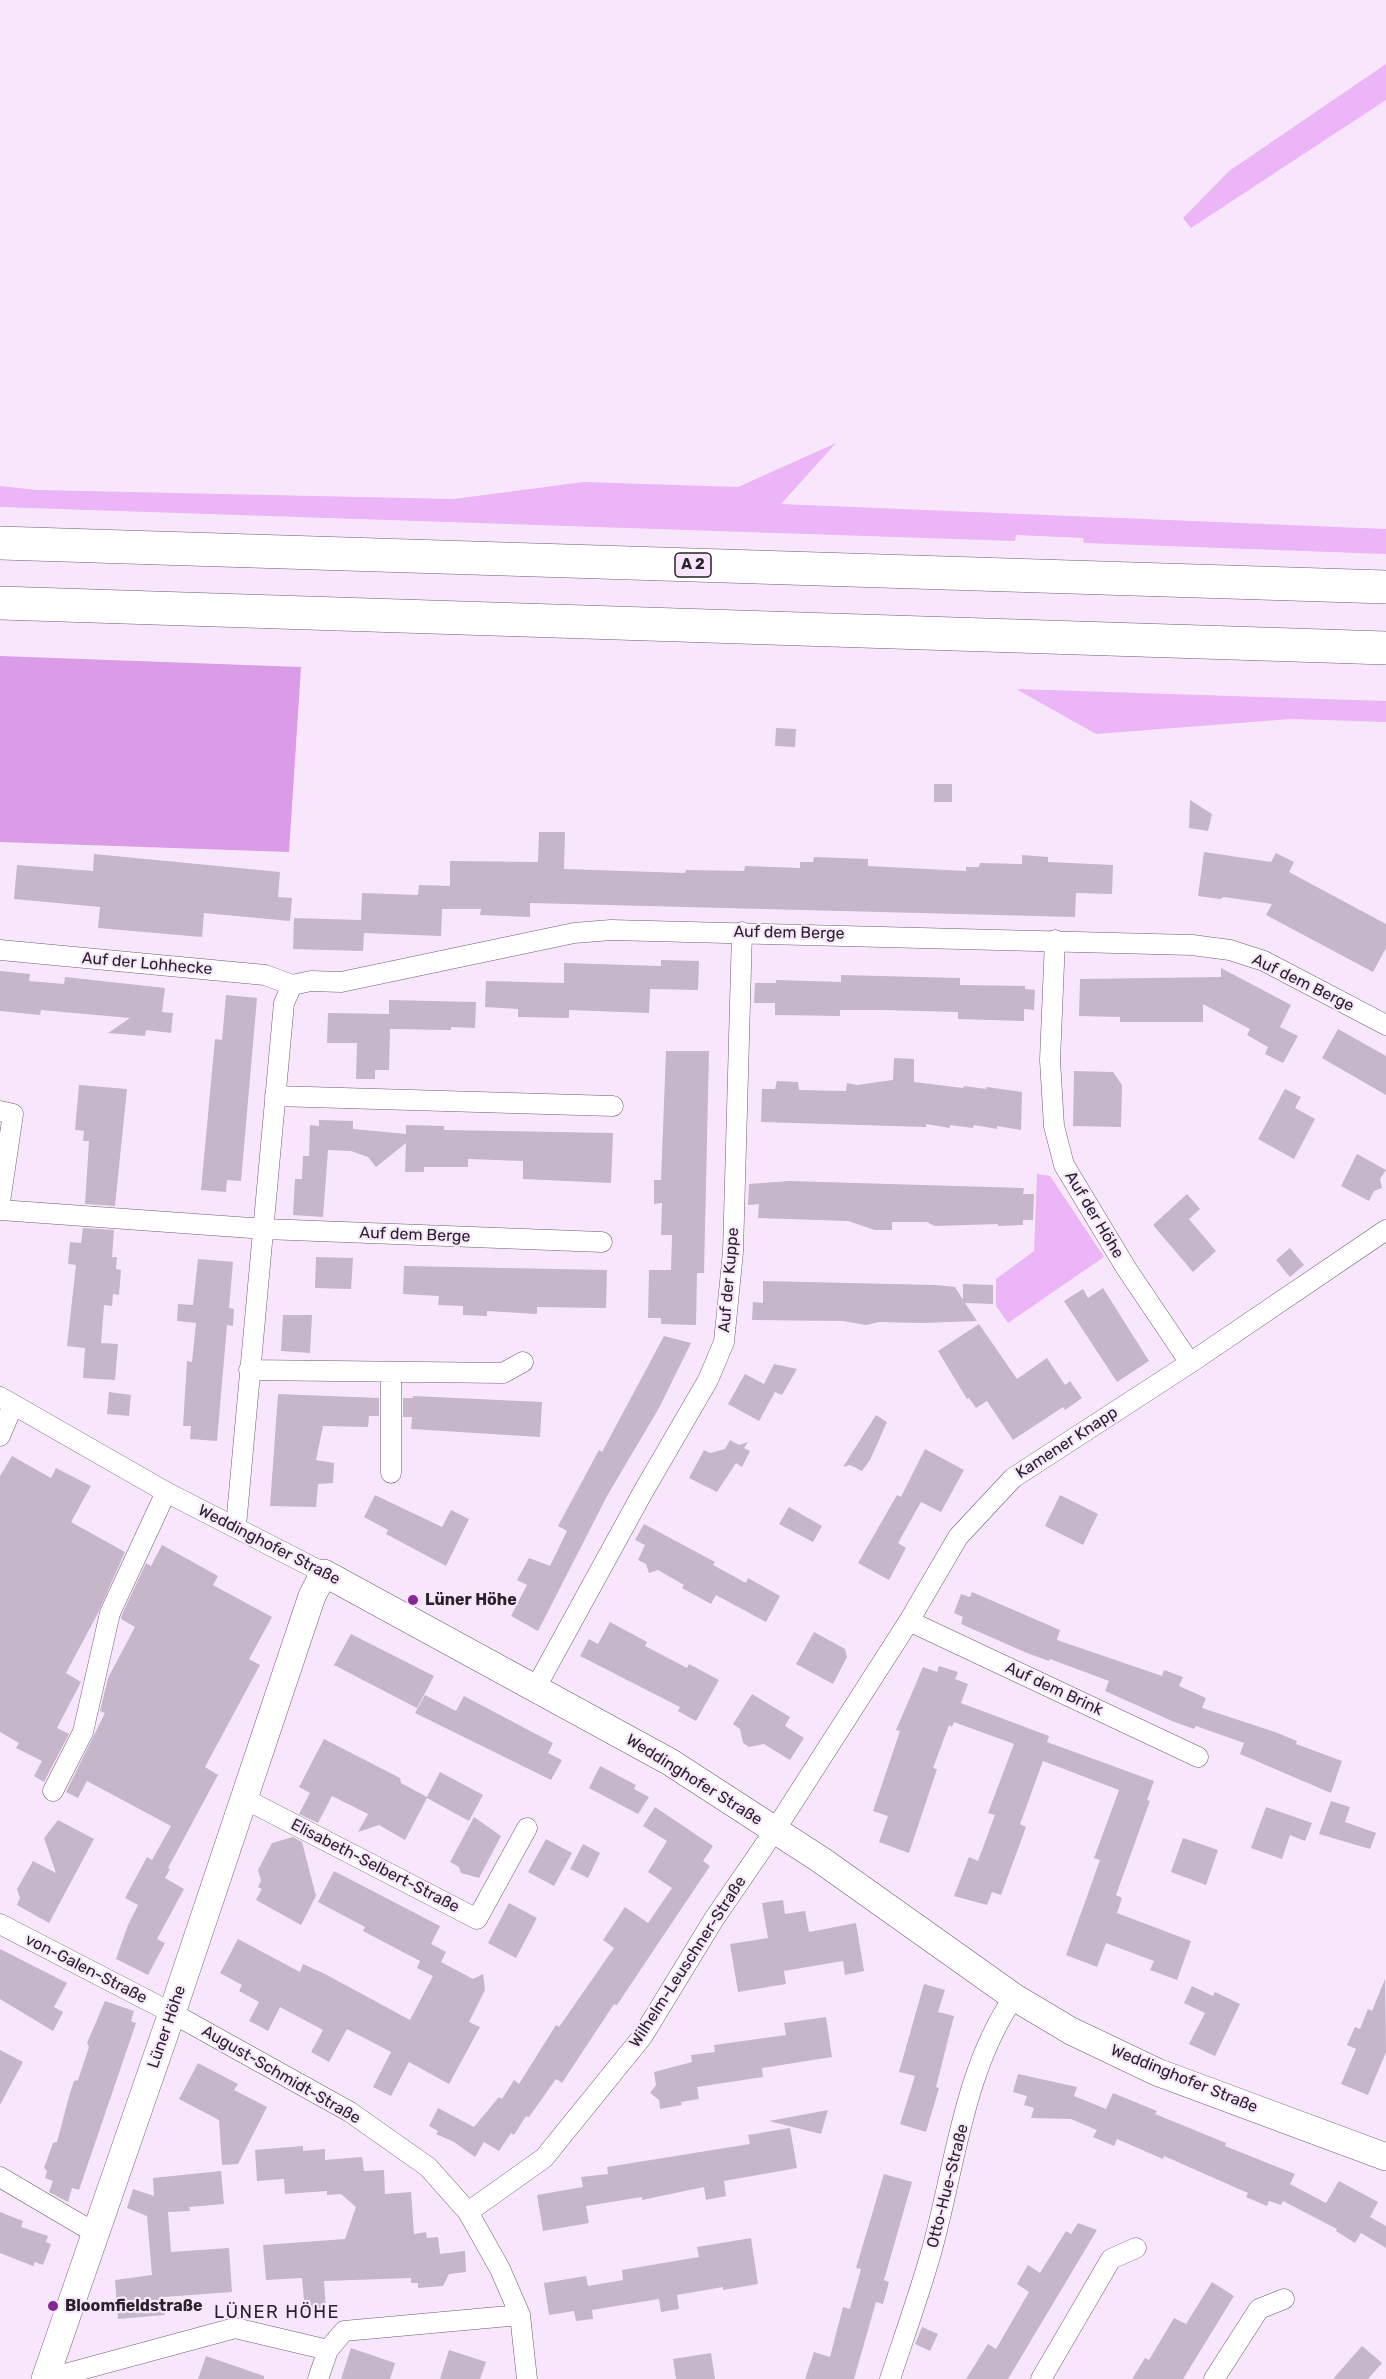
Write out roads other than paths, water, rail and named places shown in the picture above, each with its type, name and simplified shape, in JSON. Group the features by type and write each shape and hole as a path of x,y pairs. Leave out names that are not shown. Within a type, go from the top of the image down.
{"highway":[{"name":"A 2","path":"0,543 1386,587"},
{"path":"0,603 1386,648"}],"street":[{"name":"Auf dem Berge","path":"292,985 310,981 341,982 574,933 611,930 1192,945 1230,950 1264,960 1386,1025"},
{"name":"Auf der Kuppe","path":"535,1689 643,1492 708,1380 724,1342 733,1252 742,932"},
{"name":"Auf der Höhe","path":"1055,940 1050,1059 1054,1126 1064,1165 1126,1268 1190,1363"},
{"name":"Auf der Lohhecke","path":"0,950 265,975 292,985"},
{"path":"236,1526 284,1003 292,985"},
{"path":"275,1095 613,1106"},
{"path":"0,1111 13,1114 0,1202"},
{"path":"0,1210 265,1229"},
{"name":"Auf dem Berge","path":"265,1229 602,1242"},
{"name":"Kamener Knapp","path":"775,1830 909,1621 958,1537 1013,1478 1190,1363 1386,1230"},
{"path":"249,1370 391,1374 503,1373 523,1362"},
{"path":"391,1374 391,1473"},
{"path":"0,1436 6,1401"},
{"name":"Weddinghofer Straße","path":"6,1401 166,1492 324,1573 670,1762 925,1932 1014,1997 1087,2039 1157,2072 1385,2154"},
{"path":"53,1791 83,1732 110,1613 166,1492"},
{"name":"Lüner Höhe","path":"46,2379 245,1799 312,1596 324,1573"},
{"name":"Auf dem Brink","path":"909,1621 1198,1757"},
{"name":"Elisabeth-Selbert-Straße","path":"245,1799 477,1919 527,1828"},
{"name":"Wilhelm-Leuschner-Straße","path":"468,2212 544,2158 642,2037 714,1919 775,1830"},
{"name":"von-Galen-Straße","path":"0,1924 172,2013"},
{"name":"Otto-Hue-Straße","path":"890,2379 931,2252 980,2062 995,2023 1014,1997"},
{"name":"August-Schmidt-Straße","path":"172,2013 350,2112 428,2168 468,2212 500,2269 520,2315 527,2379"},
{"path":"0,2177 95,2233"},
{"path":"1041,2379 1111,2259 1136,2248"},
{"path":"1214,2379 1259,2309 1284,2299"},
{"path":"318,2379 328,2350 344,2331 520,2315"},
{"path":"46,2379 235,2328 328,2350"}],"place":[{"name":"Lüner Höhe","path":"413,1600"},
{"name":"Bloomfieldstraße","path":"53,2306"}],"district":[{"name":"LÜNER HÖHE","path":"277,2313"}]}
